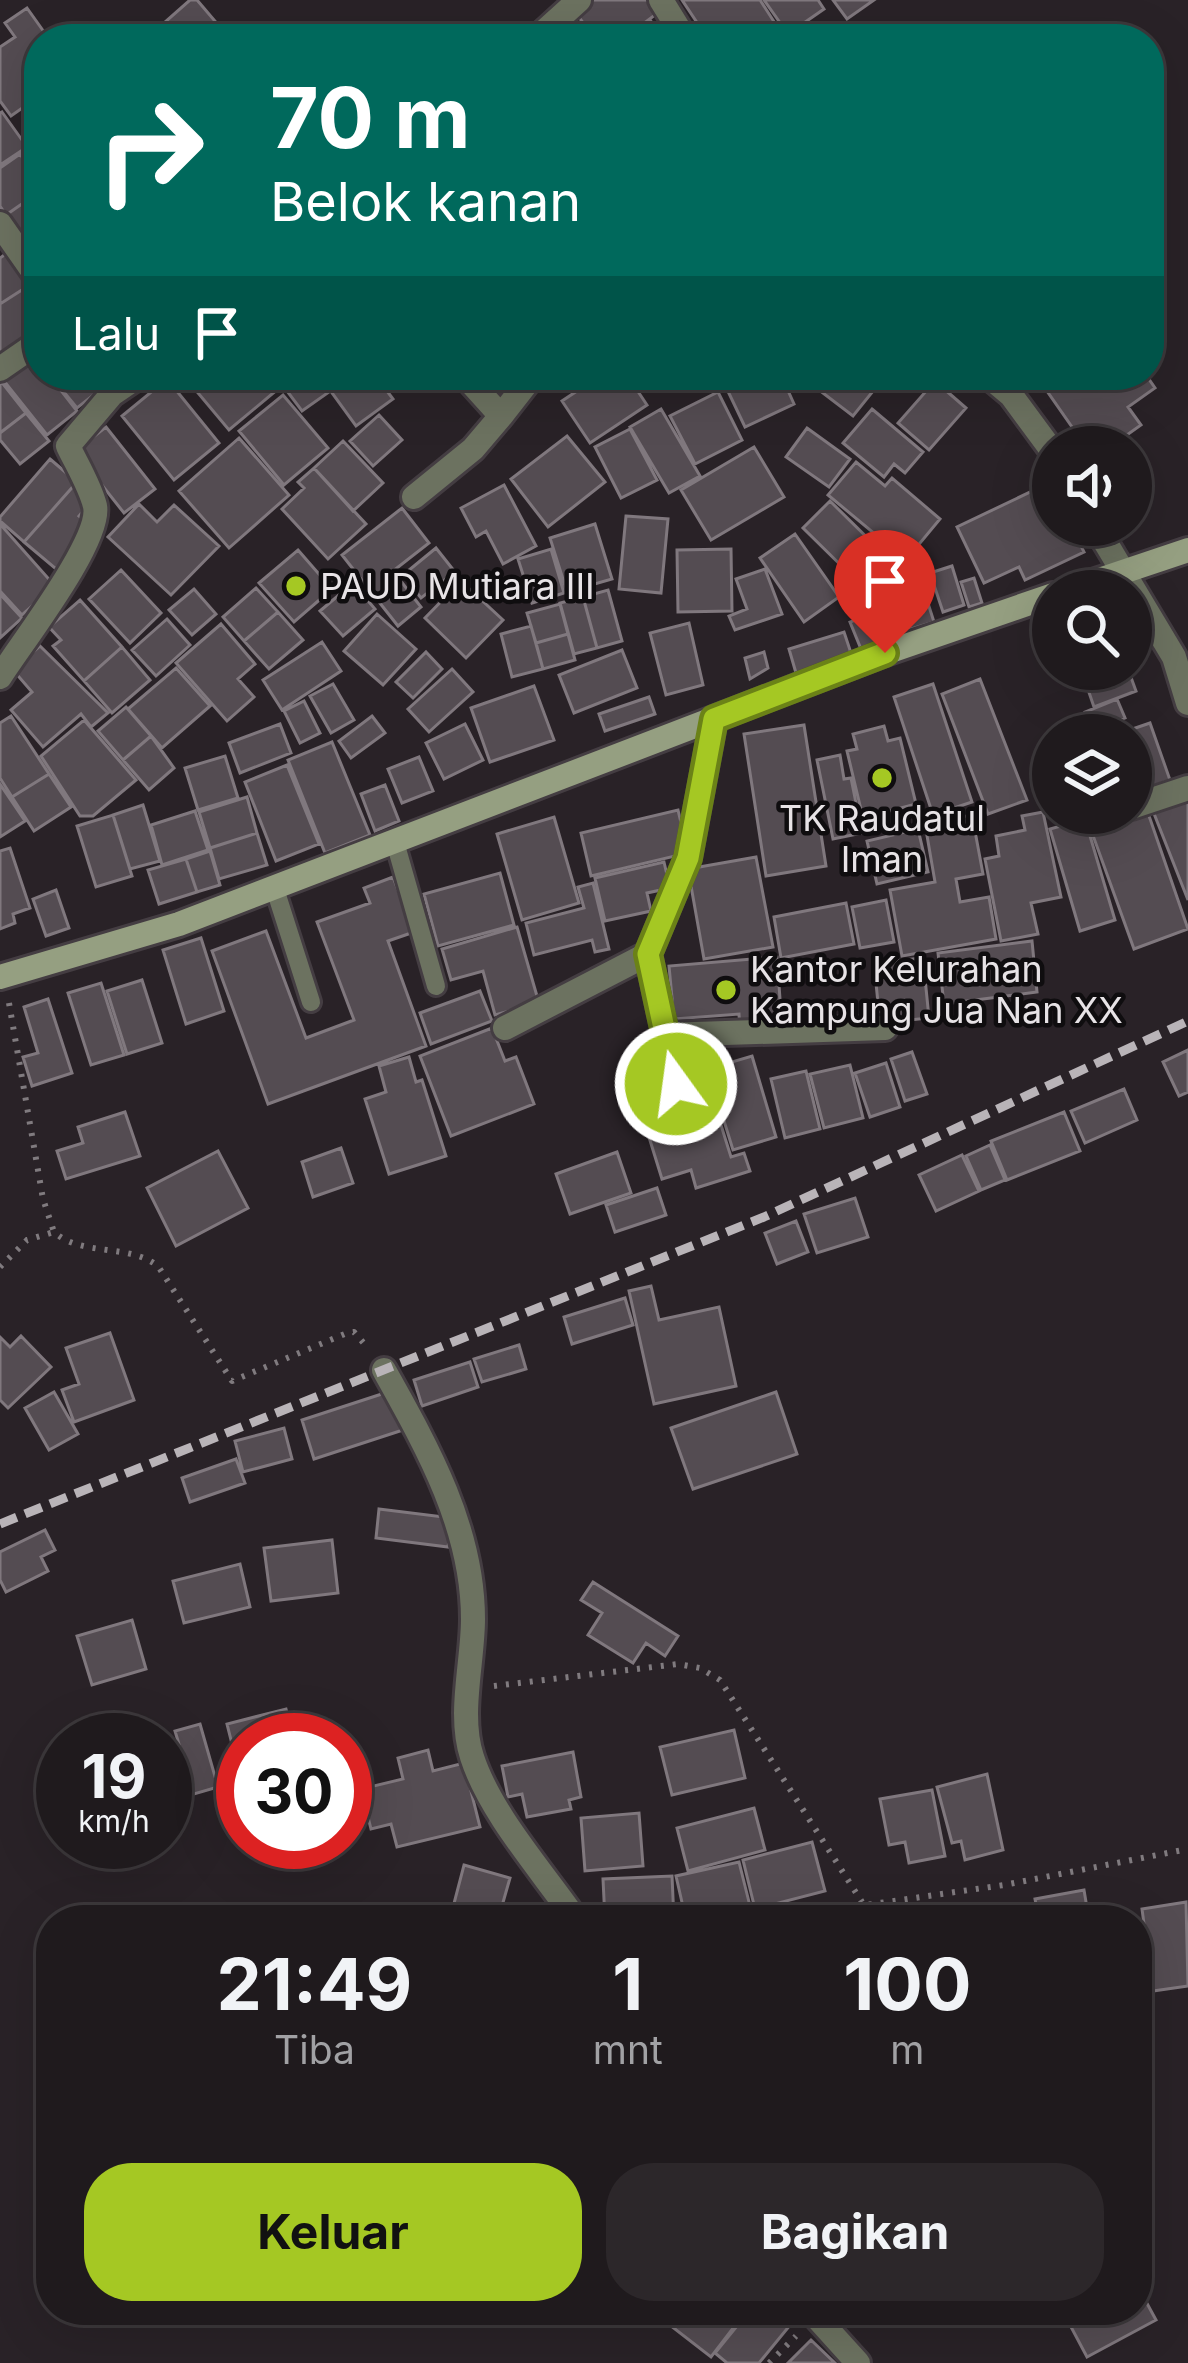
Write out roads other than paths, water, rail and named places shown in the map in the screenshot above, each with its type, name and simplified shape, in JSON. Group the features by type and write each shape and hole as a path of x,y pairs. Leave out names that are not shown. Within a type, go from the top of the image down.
{"street":[{"path":"553,24 579,0"},
{"path":"0,224 24,258"},
{"path":"0,677 57,594 94,523 95,507 68,446 118,390"},
{"path":"478,390 501,416"},
{"path":"414,497 473,449 521,390"},
{"path":"1005,390 1034,426"},
{"path":"1135,570 1188,550"},
{"path":"2,976 179,924 885,653 1032,602"},
{"path":"1152,620 1174,657 1188,703"},
{"path":"676,1084 648,954 688,858 714,719"},
{"path":"1152,800 1188,788"},
{"path":"505,1028 648,954"},
{"path":"664,1035 886,1028"},
{"path":"384,1370 429,1450 469,1566 473,1616 470,1752 484,1786 566,1905"},
{"path":"824,2325 858,2363"}],"lane":[{"path":"394,842 436,986"},
{"path":"275,889 311,1002"}],"railway":[{"path":"0,1524 764,1217 1188,1021"}],"place":[{"name":"PAUD Mutiara III","path":"296,586"},
{"name":"TK Raudatul Iman","path":"882,778"},
{"name":"Kantor Kelurahan Kampung Jua Nan XX","path":"726,990"}]}
